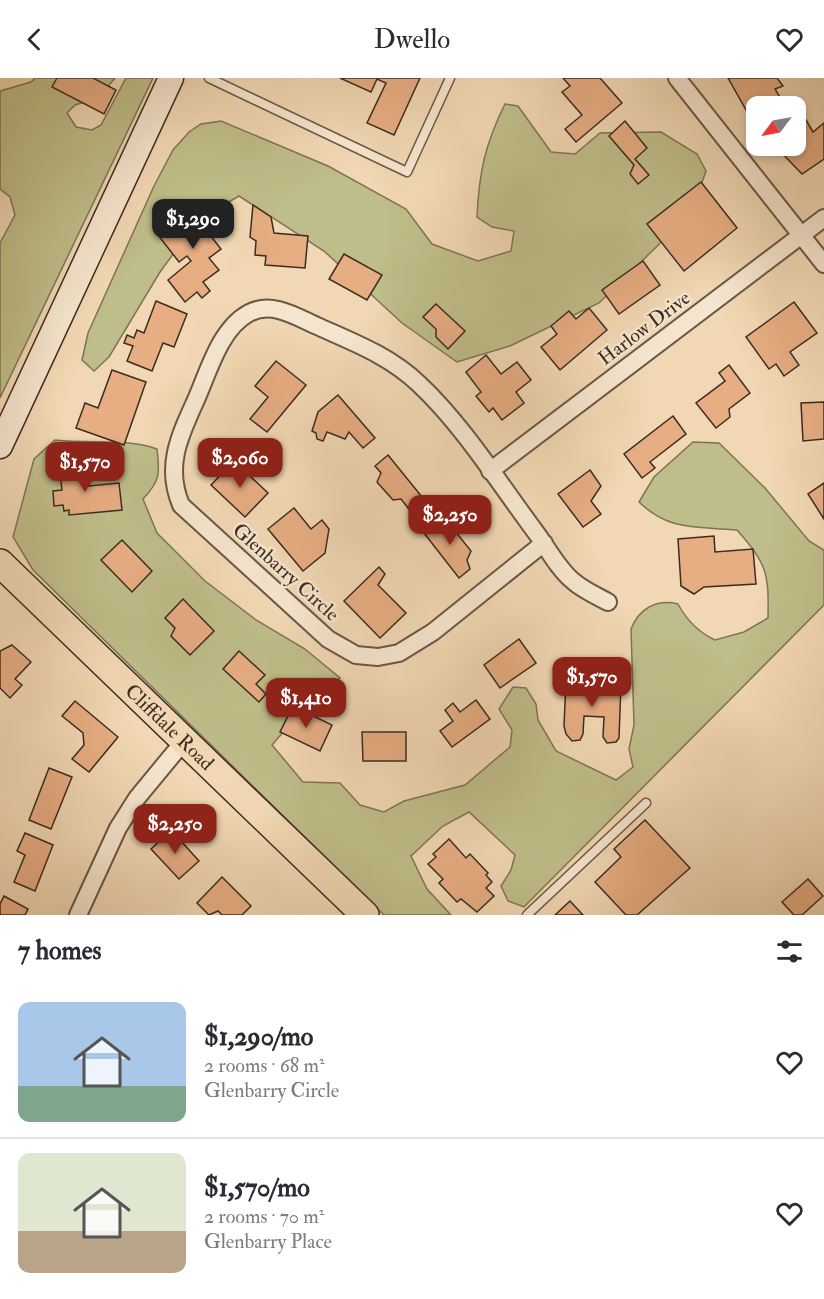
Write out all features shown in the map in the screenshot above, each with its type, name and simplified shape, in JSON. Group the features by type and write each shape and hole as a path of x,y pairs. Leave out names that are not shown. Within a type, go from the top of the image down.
{"main road":[{"path":"0,446 171,78"},
{"name":"Cliffdale Road","path":"0,563 365,915"}],"street":[{"path":"677,78 824,264"},
{"name":"Harlow Drive","path":"490,471 824,218"},
{"name":"Glenbarry Circle","path":"269,308 290,313 395,363 442,408 490,471 544,543 433,632 409,648 389,656 356,655 328,639 181,505 174,485 172,463 177,441 225,337 248,314 269,308"},
{"path":"544,543 572,581 608,602"},
{"path":"78,915 118,828 137,798 184,741"}],"lane":[{"path":"210,78 407,172 450,78"},
{"path":"527,915 646,803"}],"shaded area":[{"path":"35,78 115,78 98,98 75,105 67,113 76,127 92,130 101,125 126,78 153,78 0,398 0,243 15,215 10,197 0,189 0,91 31,82"},
{"path":"505,104 518,106 551,152 575,154 600,133 661,132 697,154 706,171 691,213 599,303 510,346 457,362 402,323 324,251 239,196 198,220 160,272 109,357 94,371 82,360 88,333 154,186 173,150 189,132 201,124 221,121 328,166 406,209 432,244 478,261 511,251 514,231 492,227 477,217 484,159 492,132"},
{"path":"55,440 120,442 157,449 158,477 143,499 157,533 205,581 256,620 305,649 340,678 326,697 309,702 272,745 303,782 340,783 360,805 384,812 404,801 465,785 510,747 512,730 499,709 513,687 526,688 536,704 538,720 556,751 616,780 633,767 629,749 634,725 631,629 639,616 656,604 678,604 694,625 715,640 744,632 768,618 768,590 764,570 755,552 737,530 673,523 650,512 639,502 654,477 693,442 719,443 765,488 809,541 824,550 824,605 524,907 508,901 501,886 511,870 515,855 469,812 443,826 411,856 427,889 451,915 384,915 33,570 13,537 34,459"}],"building":[{"path":"57,78 93,78 116,90 104,114 52,87"},
{"path":"340,78 420,78 394,135 367,123 386,83 377,79 371,92"},
{"path":"563,78 600,78 622,103 576,142 565,129 582,115 562,92 570,86"},
{"path":"728,78 777,78 783,86 775,89 779,96 746,96 746,110"},
{"path":"806,120 813,132 824,123 824,159 802,174 785,156 806,156"},
{"path":"625,121 647,148 635,159 649,175 638,184 630,174 634,165 609,136"},
{"path":"701,182 737,228 684,271 647,224"},
{"path":"202,200 219,221 207,231 221,249 209,258 219,270 203,282 210,291 202,298 197,292 185,302 168,280 191,261 187,256 179,262 158,235"},
{"path":"253,205 271,217 274,233 308,236 305,268 265,265 266,256 255,255 256,241 250,237"},
{"path":"344,254 382,275 367,300 329,279"},
{"path":"643,261 660,285 619,314 602,290"},
{"path":"156,301 187,314 174,347 163,343 152,371 127,361 133,346 124,343 127,335 134,338 137,330 144,333"},
{"path":"794,302 817,333 790,352 799,365 784,376 776,364 769,369 746,337"},
{"path":"436,304 465,331 448,349 436,337 436,329 423,317"},
{"path":"589,308 607,330 560,370 541,347 557,334 551,326 569,311 576,319"},
{"path":"486,355 501,374 517,362 531,380 516,392 524,403 502,420 493,408 489,412 476,396 481,392 466,372"},
{"path":"276,361 306,385 267,432 250,419 268,397 255,386"},
{"path":"729,365 750,393 729,409 730,417 716,428 696,403 725,381 719,373"},
{"path":"112,370 146,382 124,445 76,428 85,403 98,408"},
{"path":"338,395 375,438 363,448 349,432 345,439 327,432 323,441 317,439 316,433 312,431 318,412"},
{"path":"824,402 824,439 803,441 801,403"},
{"path":"673,416 686,434 650,462 655,468 642,478 624,454"},
{"path":"388,455 426,502 412,513 401,499 393,500 377,482 381,473 375,466"},
{"path":"234,461 268,493 245,517 211,485"},
{"path":"87,463 89,486 119,483 122,510 69,515 69,510 64,511 63,505 54,506 53,491 62,490 59,466"},
{"path":"590,470 601,486 591,501 601,514 583,527 558,494"},
{"path":"824,483 824,519 808,494"},
{"path":"294,508 311,529 322,520 329,529 325,553 303,571 268,529"},
{"path":"444,517 471,551 467,560 470,569 459,578 424,533"},
{"path":"714,536 715,552 753,549 756,584 704,587 694,594 681,586 678,539"},
{"path":"122,540 152,571 132,592 101,560"},
{"path":"379,567 385,574 378,585 406,613 380,638 344,601"},
{"path":"183,599 214,631 190,655 171,636 175,628 165,618"},
{"path":"519,639 536,663 500,688 484,665"},
{"path":"12,645 31,662 15,679 22,685 10,698 0,688 0,651"},
{"path":"239,651 265,675 256,684 266,694 259,702 223,669"},
{"path":"566,681 621,684 619,738 616,742 607,743 603,737 604,717 584,716 583,734 580,740 572,741 566,734 564,726"},
{"path":"476,700 490,719 452,747 440,731 453,721 445,710 453,703 460,712"},
{"path":"75,701 118,737 89,772 72,759 84,745 83,733 62,716"},
{"path":"293,706 332,725 320,751 280,732"},
{"path":"362,732 406,732 406,761 363,761"},
{"path":"49,768 72,777 51,829 29,820"},
{"path":"645,820 690,868 637,915 626,915 595,882 621,857 614,849"},
{"path":"171,830 199,861 179,879 151,849"},
{"path":"25,833 53,845 35,891 14,882 25,855 17,851"},
{"path":"449,839 466,858 470,854 488,873 486,875 492,882 486,888 494,896 477,912 461,899 457,902 439,883 443,879 428,864 436,857 433,854"},
{"path":"222,877 251,906 242,915 222,915 218,911 209,915 197,903"},
{"path":"808,879 823,896 802,915 794,915 782,902"},
{"path":"4,896 28,909 25,915 0,915 0,904"},
{"path":"570,901 583,915 555,915"}]}
